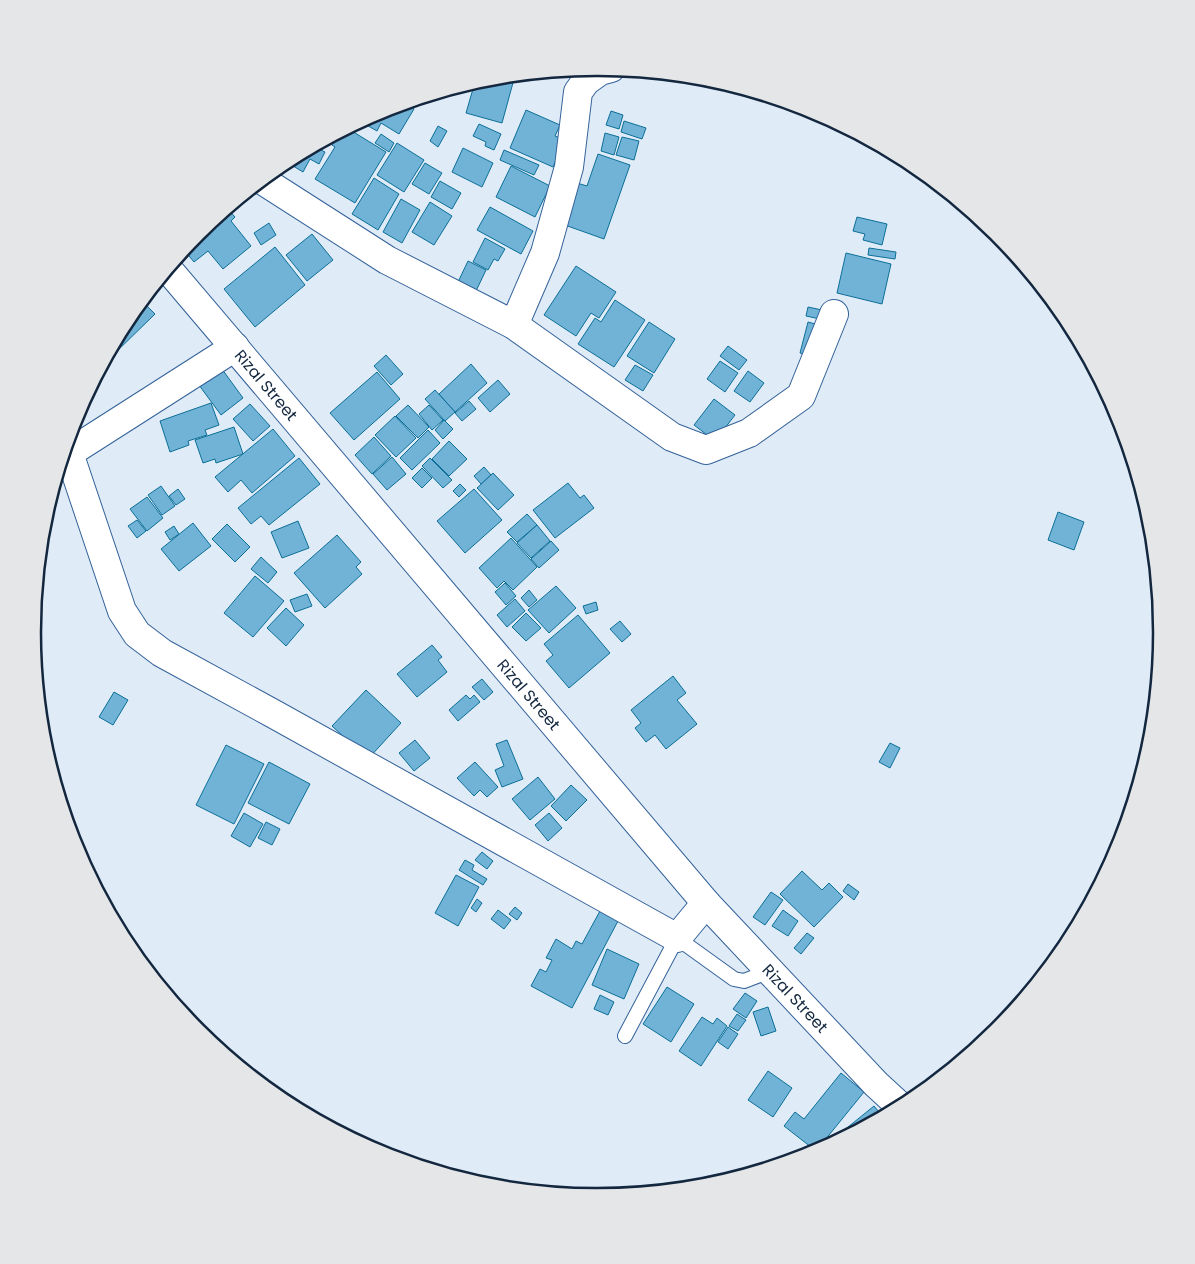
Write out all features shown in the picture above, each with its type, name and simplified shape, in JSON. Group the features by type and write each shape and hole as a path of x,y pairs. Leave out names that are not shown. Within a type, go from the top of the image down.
{"street":[{"path":"514,325 545,253 569,167 578,92 592,76"},
{"path":"268,184 387,260 514,325 672,437 706,450 749,433 800,396 834,314"},
{"name":"Rizal Street","path":"172,273 706,902 876,1084 896,1102"},
{"path":"73,448 235,347"},
{"path":"69,459 122,612 137,634 162,653 272,712 677,938 706,902"}],"lane":[{"path":"625,1036 677,938 734,979 744,981 770,971"}],"building":[{"path":"513,83 502,123 466,113 473,90"},
{"path":"412,108 414,109 399,134 381,123 377,131 368,126"},
{"path":"526,110 560,125 555,136 565,140 553,167 510,148"},
{"path":"611,111 623,115 619,129 606,125"},
{"path":"624,121 646,128 642,139 621,132"},
{"path":"479,124 501,134 494,150 485,146 486,142 473,136"},
{"path":"438,126 447,131 438,147 430,141"},
{"path":"353,132 386,152 355,203 315,179 335,147 332,145 334,142"},
{"path":"605,133 619,137 614,155 601,151"},
{"path":"381,134 394,143 389,152 375,143"},
{"path":"622,137 639,141 634,160 616,155"},
{"path":"397,143 424,160 404,192 377,175"},
{"path":"463,148 493,163 482,187 452,172"},
{"path":"320,149 325,152 319,164 310,159 303,172 293,166"},
{"path":"504,150 539,165 534,175 500,160"},
{"path":"598,154 630,165 604,239 562,224 577,183 587,186"},
{"path":"425,163 442,173 429,194 412,184"},
{"path":"511,166 550,186 535,217 496,197"},
{"path":"374,178 399,194 378,230 352,214"},
{"path":"440,181 461,193 452,209 431,197"},
{"path":"401,199 420,210 402,243 383,232"},
{"path":"430,202 452,216 434,245 412,232"},
{"path":"490,207 533,231 521,254 477,230"},
{"path":"232,213 235,217 231,221 251,246 223,269 208,251 194,262 188,255"},
{"path":"857,217 887,224 882,245 863,240 865,234 853,231"},
{"path":"269,223 276,235 261,245 254,233"},
{"path":"312,234 333,260 307,281 286,255"},
{"path":"485,238 505,249 498,261 494,259 488,270 473,262"},
{"path":"275,247 305,285 255,327 224,289"},
{"path":"869,248 896,252 895,259 868,255"},
{"path":"846,253 891,264 882,304 837,293"},
{"path":"468,261 486,270 476,291 458,282"},
{"path":"576,266 616,292 599,318 591,313 576,336 544,315"},
{"path":"615,300 645,320 614,367 578,344 595,318 601,322"},
{"path":"147,306 155,314 119,349"},
{"path":"808,307 822,310 820,319 806,316"},
{"path":"649,322 675,339 654,373 627,356"},
{"path":"808,322 819,325 811,356 800,353"},
{"path":"728,346 747,360 739,370 720,356"},
{"path":"386,355 403,374 391,385 374,366"},
{"path":"720,361 738,373 725,392 707,379"},
{"path":"471,364 487,383 455,412 439,394"},
{"path":"219,365 243,398 221,415 196,381"},
{"path":"635,365 653,375 643,391 625,380"},
{"path":"748,371 764,383 750,402 734,391"},
{"path":"377,372 400,399 354,440 330,413"},
{"path":"498,380 510,394 490,412 478,398"},
{"path":"435,390 455,412 445,421 425,399"},
{"path":"714,399 735,415 715,441 694,425"},
{"path":"469,401 476,409 462,421 455,413"},
{"path":"211,403 219,425 205,430 207,435 188,441 189,445 170,452 160,421"},
{"path":"250,404 270,426 253,441 233,419"},
{"path":"408,405 429,427 418,438 396,416"},
{"path":"429,405 443,420 432,430 419,414"},
{"path":"395,416 416,438 396,457 375,435"},
{"path":"444,420 453,429 443,439 435,430"},
{"path":"234,427 243,454 216,463 215,459 203,463 195,440"},
{"path":"273,429 295,456 252,493 241,480 228,492 215,477"},
{"path":"428,430 440,443 412,470 400,458"},
{"path":"374,437 391,456 372,474 355,455"},
{"path":"449,441 467,459 449,476 432,459"},
{"path":"392,457 406,474 387,490 373,474"},
{"path":"299,458 320,484 269,525 261,516 251,524 238,508"},
{"path":"430,458 452,480 443,488 422,466"},
{"path":"484,467 491,475 481,484 474,476"},
{"path":"422,468 432,478 422,488 412,478"},
{"path":"493,473 514,495 498,510 477,488"},
{"path":"568,483 580,498 584,495 594,508 555,538 533,510"},
{"path":"460,484 466,490 459,497 453,491"},
{"path":"161,486 175,506 162,515 148,495"},
{"path":"178,489 185,499 176,505 169,496"},
{"path":"474,489 502,520 465,553 437,521"},
{"path":"147,497 163,518 147,531 130,509"},
{"path":"1058,512 1084,522 1074,550 1048,540"},
{"path":"527,514 537,525 517,542 507,532"},
{"path":"137,520 146,531 137,538 128,526"},
{"path":"298,521 309,548 282,558 271,532"},
{"path":"193,523 211,546 179,571 161,549"},
{"path":"227,524 250,547 235,562 212,539"},
{"path":"537,525 550,541 531,558 517,543"},
{"path":"174,526 179,534 170,540 165,532"},
{"path":"337,535 361,562 356,567 362,574 325,608 294,573"},
{"path":"511,538 537,567 513,590 504,581 497,588 479,568"},
{"path":"551,541 559,550 539,568 531,559"},
{"path":"261,557 277,572 268,583 251,569"},
{"path":"255,576 284,601 253,637 224,613"},
{"path":"505,583 516,596 506,605 495,592"},
{"path":"556,586 576,608 549,633 528,610"},
{"path":"529,590 537,600 529,607 521,598"},
{"path":"307,594 312,606 295,612 290,600"},
{"path":"515,599 525,611 507,627 497,615"},
{"path":"596,602 598,610 586,614 583,606"},
{"path":"286,608 304,625 286,646 267,628"},
{"path":"526,613 541,628 526,641 512,627"},
{"path":"578,615 610,653 569,688 546,661 553,655 544,644"},
{"path":"620,621 631,634 622,642 610,629"},
{"path":"432,645 442,657 438,660 447,672 417,697 397,674"},
{"path":"673,676 686,693 677,700 697,724 666,749 655,735 646,742 635,728 641,723 631,710"},
{"path":"482,679 493,692 484,700 472,687"},
{"path":"366,690 401,723 368,759 332,726"},
{"path":"114,692 128,700 113,725 99,717"},
{"path":"466,695 470,699 474,695 480,702 458,721 449,710"},
{"path":"415,740 430,758 414,771 399,753"},
{"path":"507,740 523,779 502,787 495,770 504,766 496,744"},
{"path":"890,743 900,748 890,768 879,762"},
{"path":"226,745 264,764 234,824 196,805"},
{"path":"269,762 310,784 289,824 248,803"},
{"path":"475,762 498,787 487,797 480,790 474,796 457,778"},
{"path":"538,777 555,799 530,820 512,799"},
{"path":"571,785 587,800 566,821 551,806"},
{"path":"244,813 263,824 250,847 231,836"},
{"path":"549,813 562,828 548,841 535,825"},
{"path":"266,822 280,829 272,845 258,838"},
{"path":"482,852 493,861 487,869 475,860"},
{"path":"465,860 474,865 472,870 487,879 483,885 459,870"},
{"path":"802,871 822,890 829,883 843,897 814,927 780,894"},
{"path":"456,875 479,887 458,926 435,913"},
{"path":"848,884 859,892 854,900 843,891"},
{"path":"771,892 783,900 765,925 753,917"},
{"path":"477,899 482,903 476,912 471,908"},
{"path":"515,907 522,913 517,920 509,914"},
{"path":"498,910 511,920 504,929 491,919"},
{"path":"783,910 798,921 788,936 772,926"},
{"path":"600,911 618,921 572,1008 531,986 540,969 546,972 552,960 546,958 556,939 572,949 576,941 582,944"},
{"path":"807,933 814,938 801,954 794,948"},
{"path":"607,949 639,964 624,999 592,985"},
{"path":"667,987 694,1004 671,1042 643,1024"},
{"path":"745,993 757,1001 746,1018 733,1009"},
{"path":"600,995 614,1002 608,1015 594,1009"},
{"path":"768,1007 776,1031 761,1036 753,1012"},
{"path":"737,1014 746,1020 738,1031 729,1026"},
{"path":"702,1017 713,1024 717,1018 727,1026 701,1066 679,1051"},
{"path":"728,1027 738,1034 728,1049 718,1042"},
{"path":"768,1071 792,1088 773,1117 748,1100"},
{"path":"841,1073 864,1092 826,1139 810,1146 784,1126 795,1112 804,1119"},
{"path":"874,1106 879,1112 876,1114 842,1132"}]}
